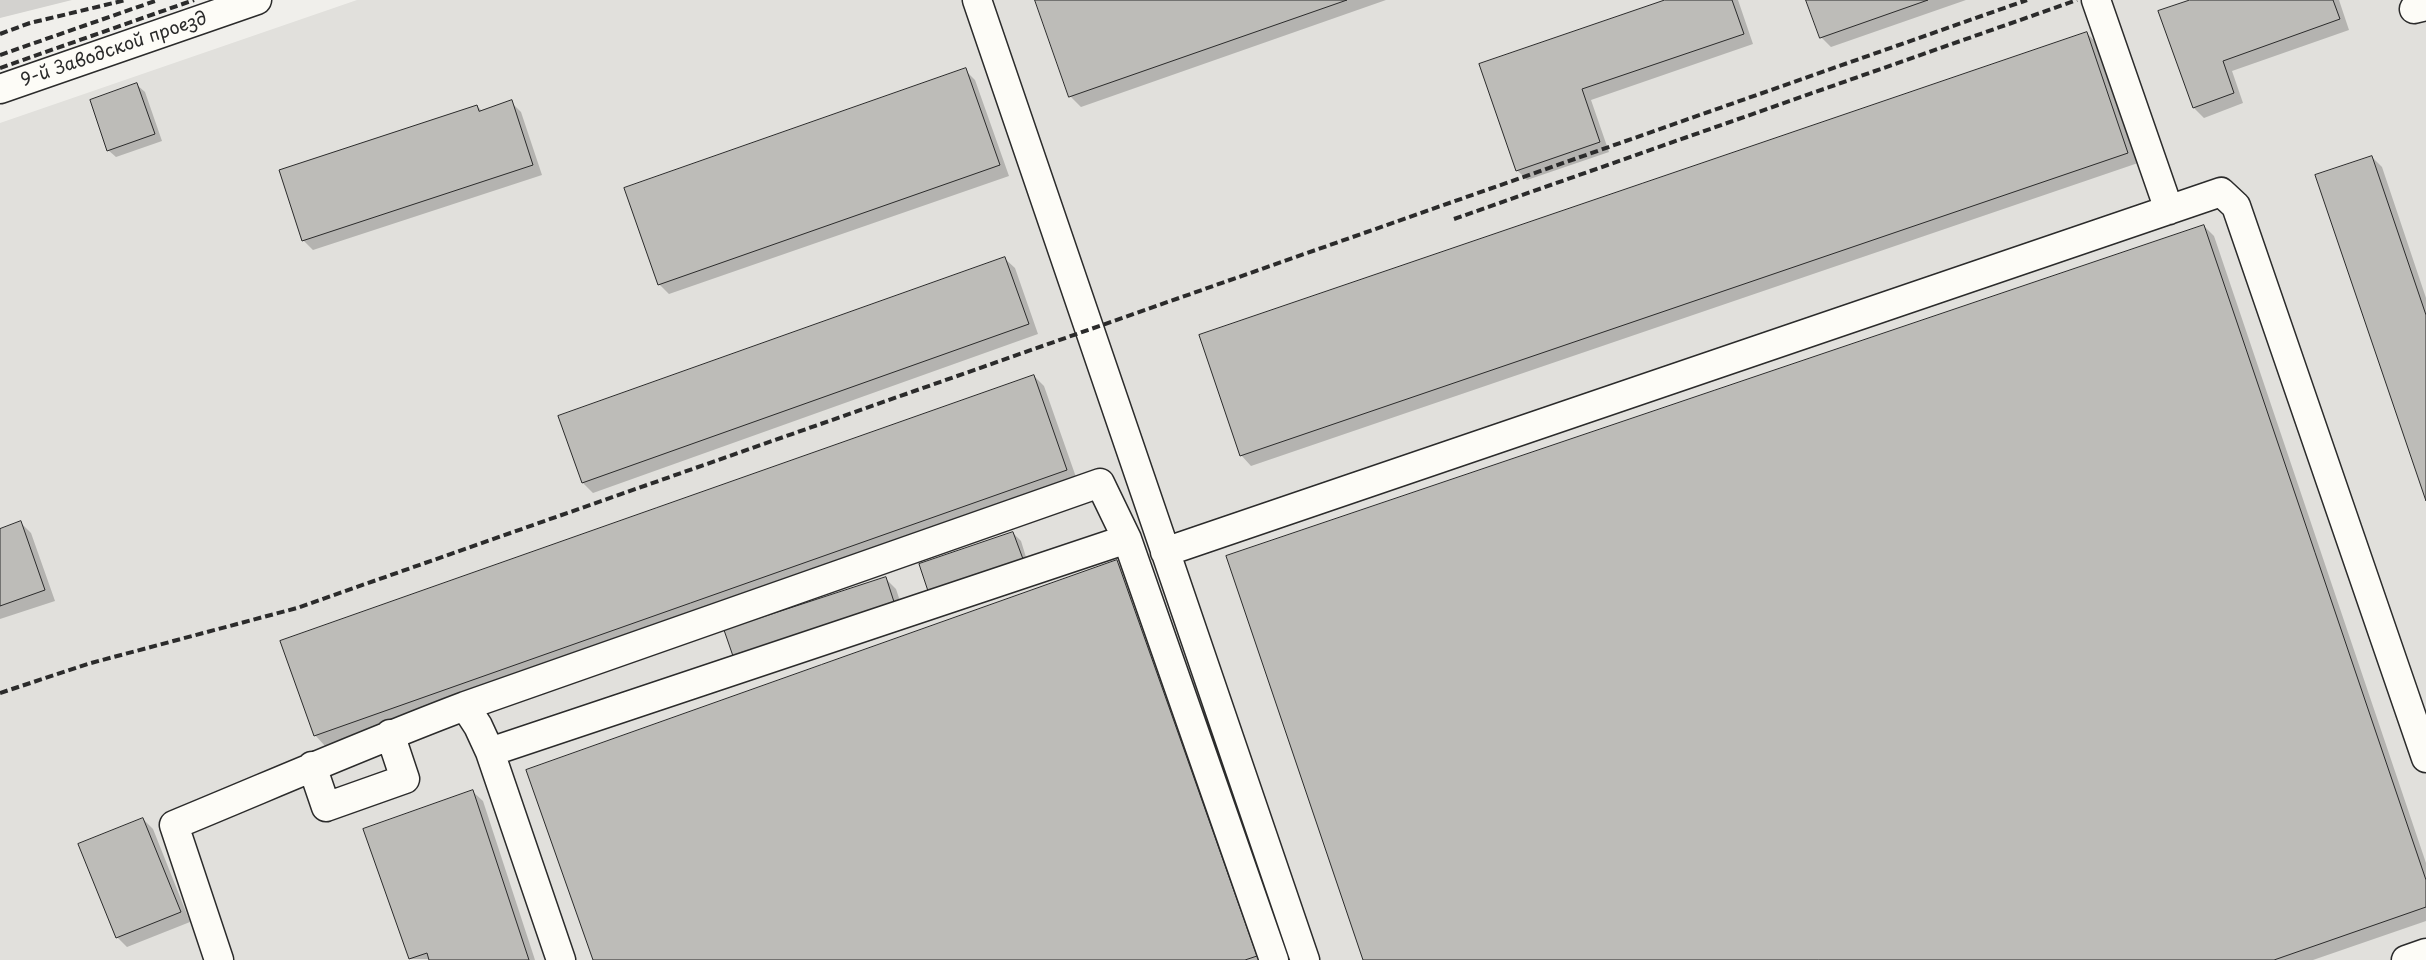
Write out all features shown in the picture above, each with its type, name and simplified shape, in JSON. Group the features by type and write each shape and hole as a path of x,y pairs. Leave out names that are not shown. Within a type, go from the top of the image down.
{"lane":[{"name":"9-й Заводской проезд","path":"0,89 257,0"},
{"path":"977,0 1305,960"},
{"path":"2096,0 2169,210"},
{"path":"1165,552 2221,192 2236,206 2426,758"},
{"path":"219,960 174,825 278,783 312,766 390,734 465,706 1100,483 1127,539 1274,960"},
{"path":"490,752 1127,539"},
{"path":"465,706 478,726 490,752 561,960"},
{"path":"312,766 326,807 405,778 390,734"},
{"path":"2406,960 2426,953"}],"shaded area":[{"path":"0,0 72,0 0,18"},
{"path":"357,0 2426,0 2426,315 2372,156 2315,175 2426,501 2426,960 0,960 0,123"}],"building":[{"path":"1035,0 1347,0 1069,97"},
{"path":"1665,0 1732,0 1744,34 1582,89 1600,142 1516,171 1479,64"},
{"path":"1806,0 1928,0 1820,38"},
{"path":"2190,0 2333,0 2340,19 2223,61 2234,93 2193,108 2158,11"},
{"path":"2087,32 2128,153 1240,456 1199,335"},
{"path":"966,68 1000,165 658,285 624,188"},
{"path":"137,83 155,134 107,151 90,100"},
{"path":"512,100 533,165 302,241 279,170 477,105 479,111"},
{"path":"2372,156 2426,315 2426,501 2315,175"},
{"path":"2204,225 2426,880 2426,907 2274,960 1363,960 1226,556"},
{"path":"1005,257 1029,324 582,483 558,416"},
{"path":"1034,375 1067,470 314,736 280,641"},
{"path":"21,521 45,590 0,606 0,529"},
{"path":"1013,532 1023,559 928,591 919,564"},
{"path":"1117,560 1257,956 1245,960 593,960 526,770"},
{"path":"886,577 895,605 734,659 724,630"},
{"path":"473,790 529,960 429,960 427,953 409,959 363,829"},
{"path":"143,818 181,912 116,938 78,844"}],"railway":[{"path":"0,34 30,23 126,0"},
{"path":"0,55 158,0"},
{"path":"0,68 194,0"},
{"path":"0,693 91,663 297,608 2027,0"},
{"path":"1454,219 2077,0"}]}
